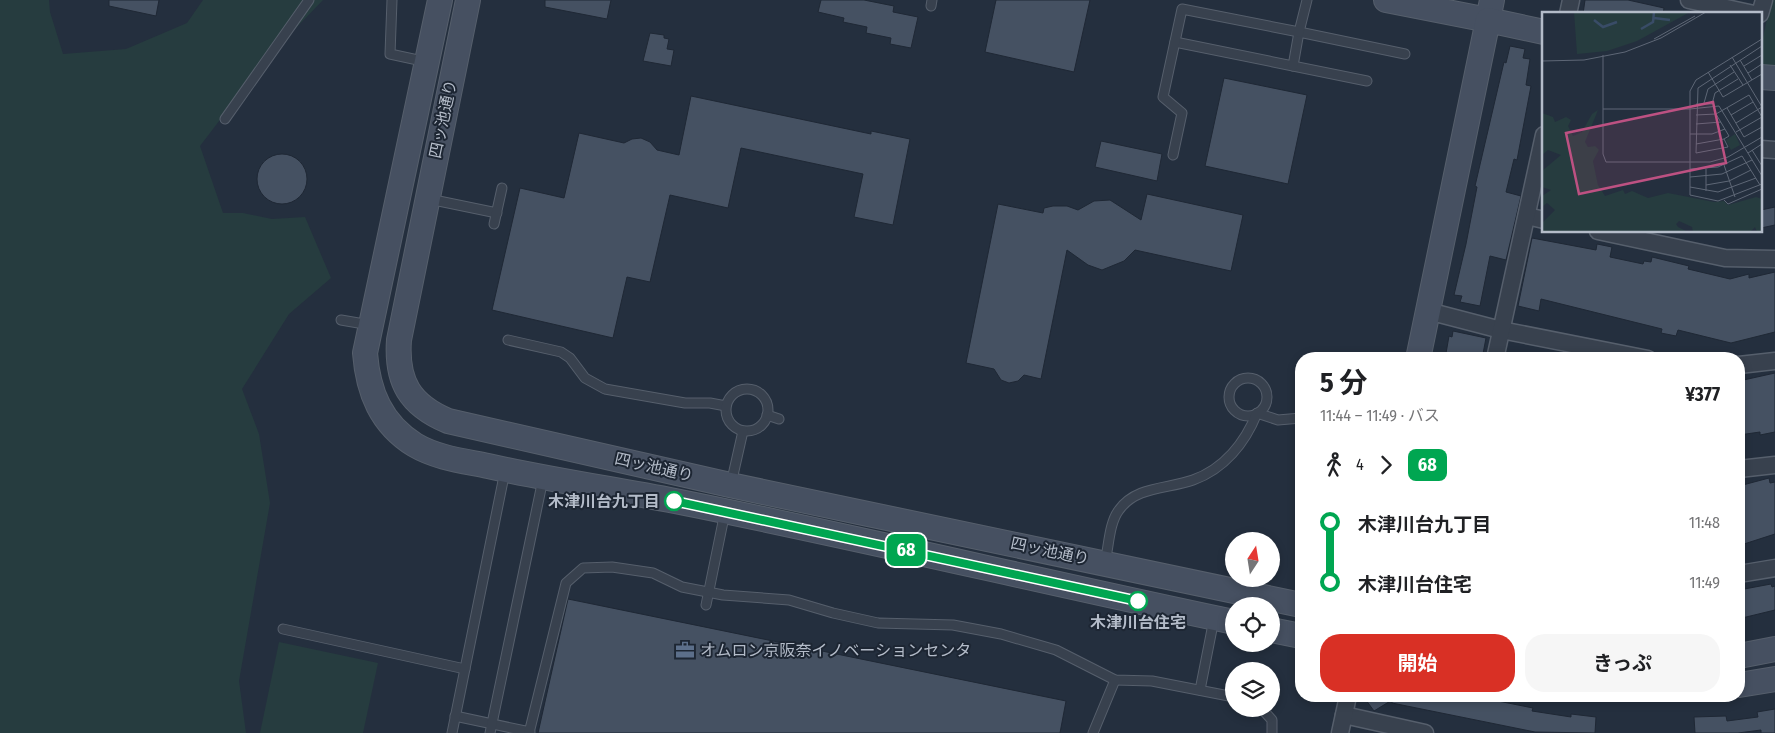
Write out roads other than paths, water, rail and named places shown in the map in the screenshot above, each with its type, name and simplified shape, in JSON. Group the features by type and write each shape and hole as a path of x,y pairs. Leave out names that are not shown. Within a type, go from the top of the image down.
{"main road":[{"name":"四ッ池通り","path":"440,0 365,353 367,380 378,407 392,427 416,445 442,456 544,478 725,512 1224,620"},
{"name":"四ッ池通り","path":"468,0 426,198 399,340 397,361 403,382 414,400 430,414 448,421 730,485 1295,604"},
{"path":"1399,1 1490,10 1542,31"},
{"path":"1419,352 1490,10"},
{"path":"1762,77 1775,78"},
{"path":"1280,632 1295,635"},
{"path":"1745,655 1775,649"},
{"path":"1745,684 1775,679"}],"street":[{"path":"1689,0 1745,12"},
{"path":"1496,352 1542,144"},
{"path":"1762,149 1775,150"},
{"path":"1526,216 1542,220"},
{"path":"1603,232 1725,258 1775,259"},
{"path":"1428,312 1501,330 1613,352"},
{"path":"1745,364 1775,361"},
{"path":"1745,468 1775,465"},
{"path":"1745,573 1775,568"},
{"path":"1340,733 1347,702"},
{"path":"1344,715 1425,733"}],"lane":[{"path":"225,119 309,0"},
{"path":"392,0 390,54 427,62"},
{"path":"1293,66 1306,0"},
{"path":"1173,155 1182,113 1164,97 1182,8 1405,54"},
{"path":"1175,42 1367,82"},
{"path":"494,224 502,188"},
{"path":"426,198 497,213"},
{"path":"341,320 370,325"},
{"path":"508,340 562,352 570,358 585,378 605,389 685,403 710,403 726,406"},
{"path":"1105,563 1114,520 1118,511 1126,502 1148,490 1192,481 1213,471 1240,446 1249,433 1257,413 1266,403 1266,389 1262,383 1250,378 1237,382 1230,394 1232,407 1244,415 1257,413 1278,420 1295,419"},
{"path":"751,390 764,399 767,414 758,428 743,431 729,422 726,406 735,393 751,390"},
{"path":"767,414 779,419"},
{"path":"730,485 743,431"},
{"path":"452,733 505,470"},
{"path":"491,728 544,478"},
{"path":"706,605 725,512"},
{"path":"455,716 491,728 529,732 566,583 583,568 612,567 653,573 682,587 709,592 789,600 833,613 878,623 953,625 1001,634 1056,650 1115,680 1152,681 1225,695"},
{"path":"1200,690 1224,620"},
{"path":"283,629 464,670"},
{"path":"1093,733 1115,680"},
{"path":"1269,717 1272,720 1272,733"}],"place":[{"name":"木津川台九丁目","path":"674,501"},
{"name":"木津川台住宅","path":"1138,601"},
{"name":"オムロン京阪奈イノベーションセンタ","path":"685,650"}]}
